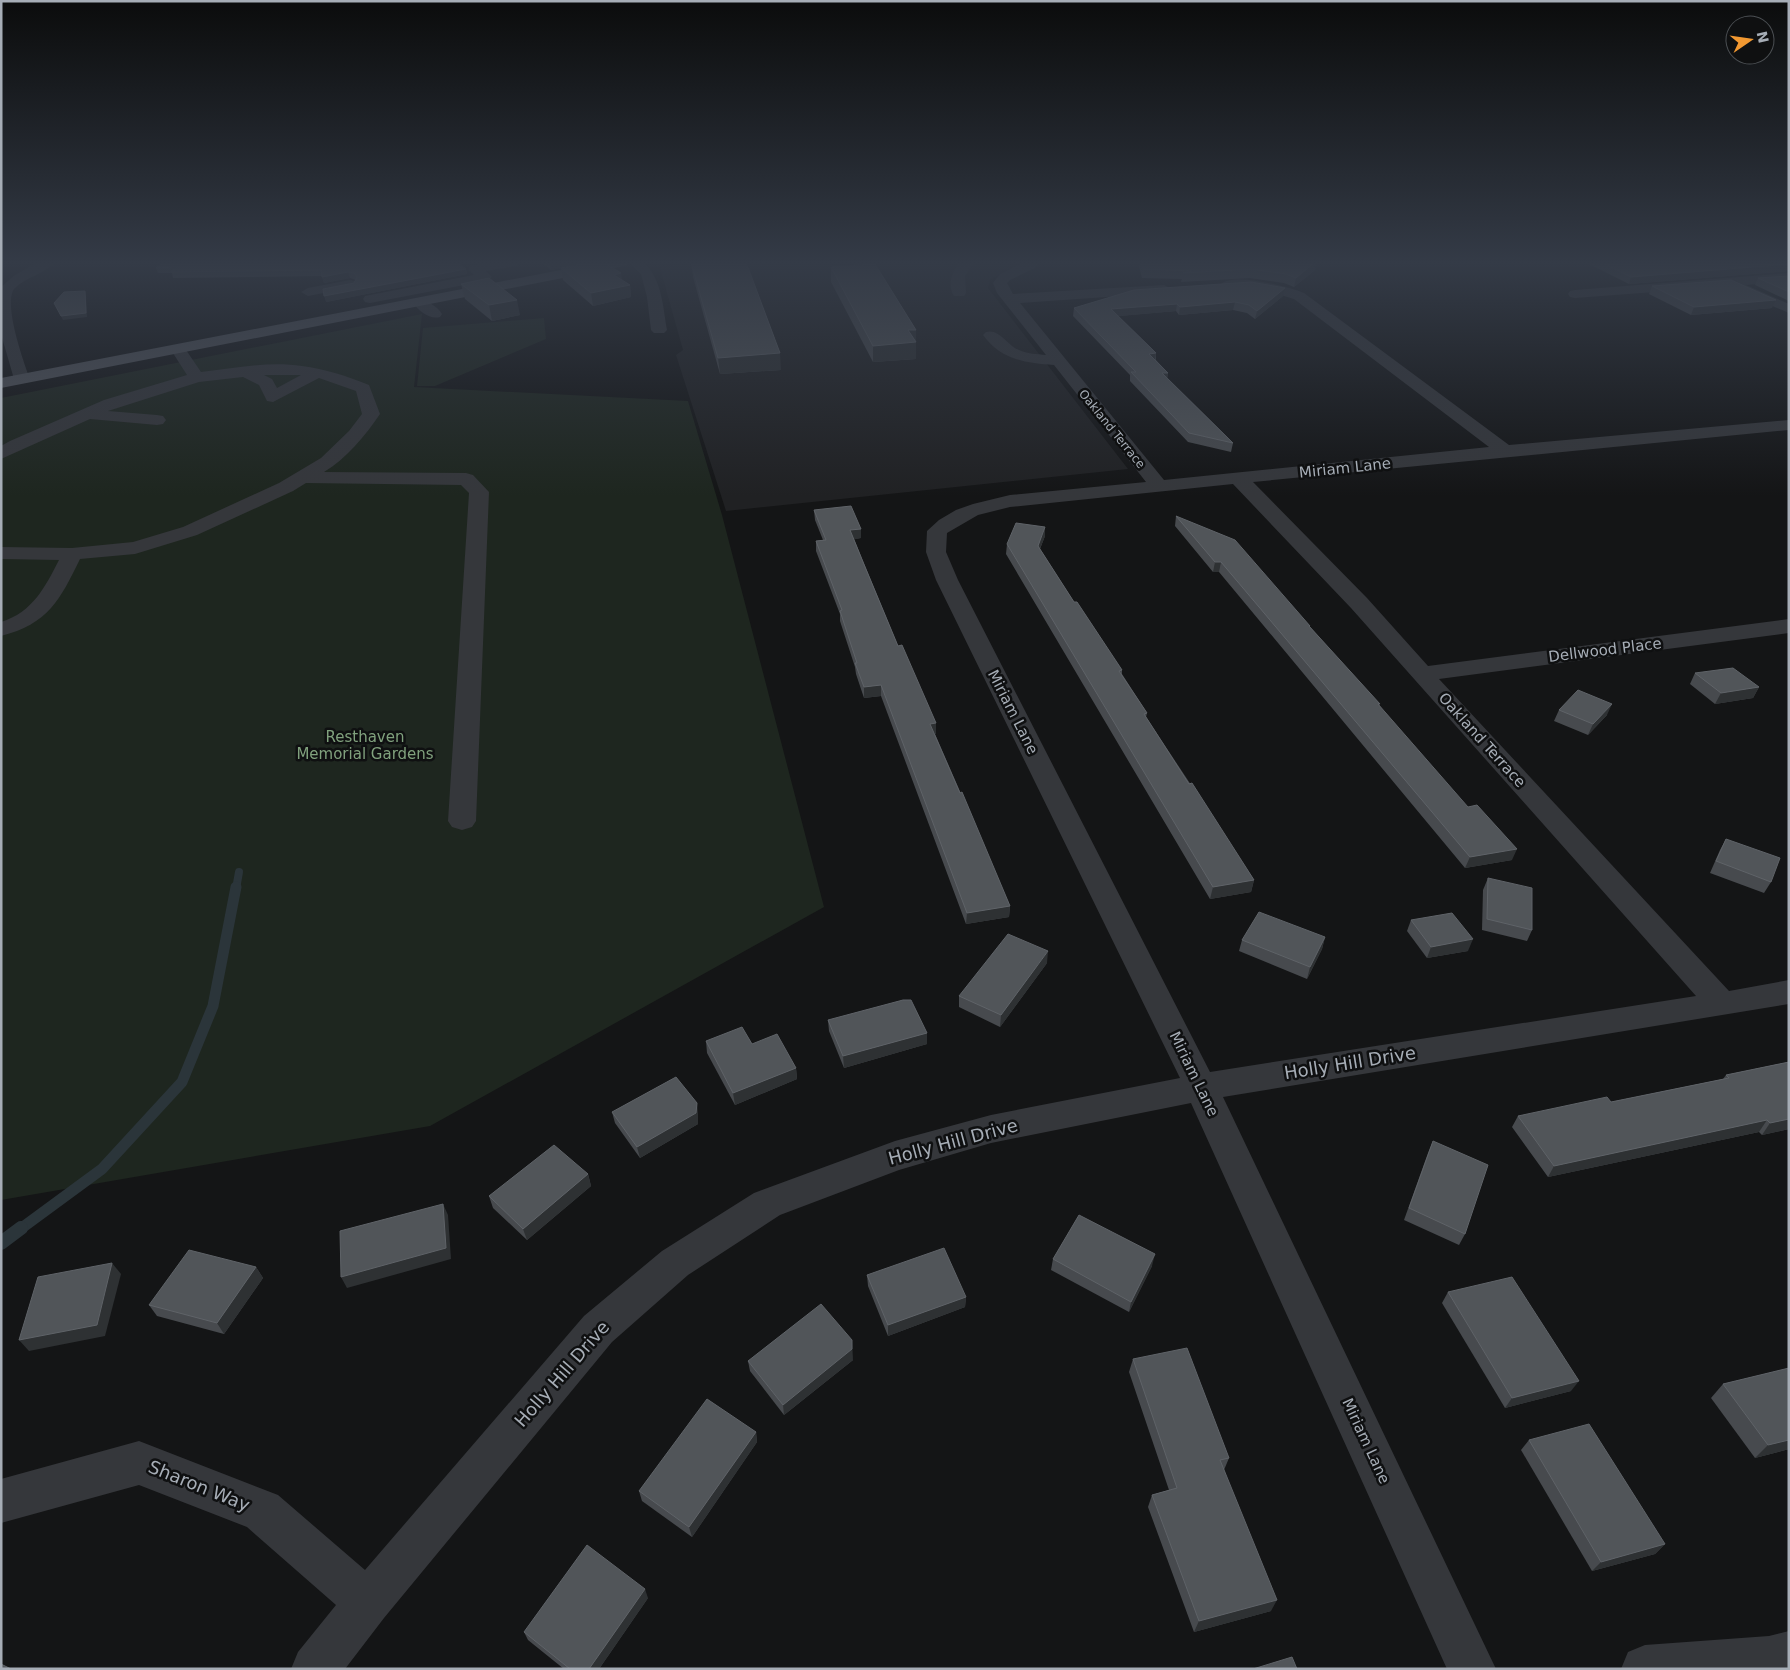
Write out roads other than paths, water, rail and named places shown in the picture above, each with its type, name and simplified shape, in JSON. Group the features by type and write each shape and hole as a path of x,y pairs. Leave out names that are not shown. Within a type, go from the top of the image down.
{"main road":[{"path":"1,383 223,340"}],"street":[{"path":"7,340 22,379"},
{"path":"995,340 1001,348 1013,355 1057,360"},
{"name":"Oakland Terrace","path":"1041,340 1159,486"},
{"path":"1358,340 1505,451"},
{"path":"179,350 197,378"},
{"path":"1,454 16,445 110,404 197,378 245,372 300,370 328,375 363,388 371,414 355,435 327,462 245,508 190,532 136,548 72,554 1,553"},
{"path":"245,372 266,382 273,397 316,373"},
{"path":"85,415 157,420 143,408 152,391"},
{"name":"Miriam Lane","path":"1472,1669 1201,1087 947,580 936,552 937,531 955,517 979,507 1010,501 1505,451 1789,425"},
{"path":"302,477 466,479 479,492 462,821"},
{"name":"Oakland Terrace","path":"1239,479 1359,603 1722,1004"},
{"path":"1,629 16,625 45,606 72,554"},
{"name":"Dellwood Place","path":"1422,674 1789,626"},
{"name":"Holly Hill Drive","path":"315,1669 368,1602 598,1329 675,1263 767,1204 895,1156 991,1129 1201,1087 1789,992"},
{"name":"Sharon Way","path":"1,1501 139,1463 262,1511 368,1602"},
{"path":"1645,1669 1769,1660 1789,1655"}],"waterway":[{"path":"236,889 239,872"},
{"path":"19,1230 102,1169 182,1082 213,1006 236,887"},
{"path":"1,1243 21,1228"}],"park label":[{"name":"Resthaven Memorial Gardens","path":"365,746"}]}
